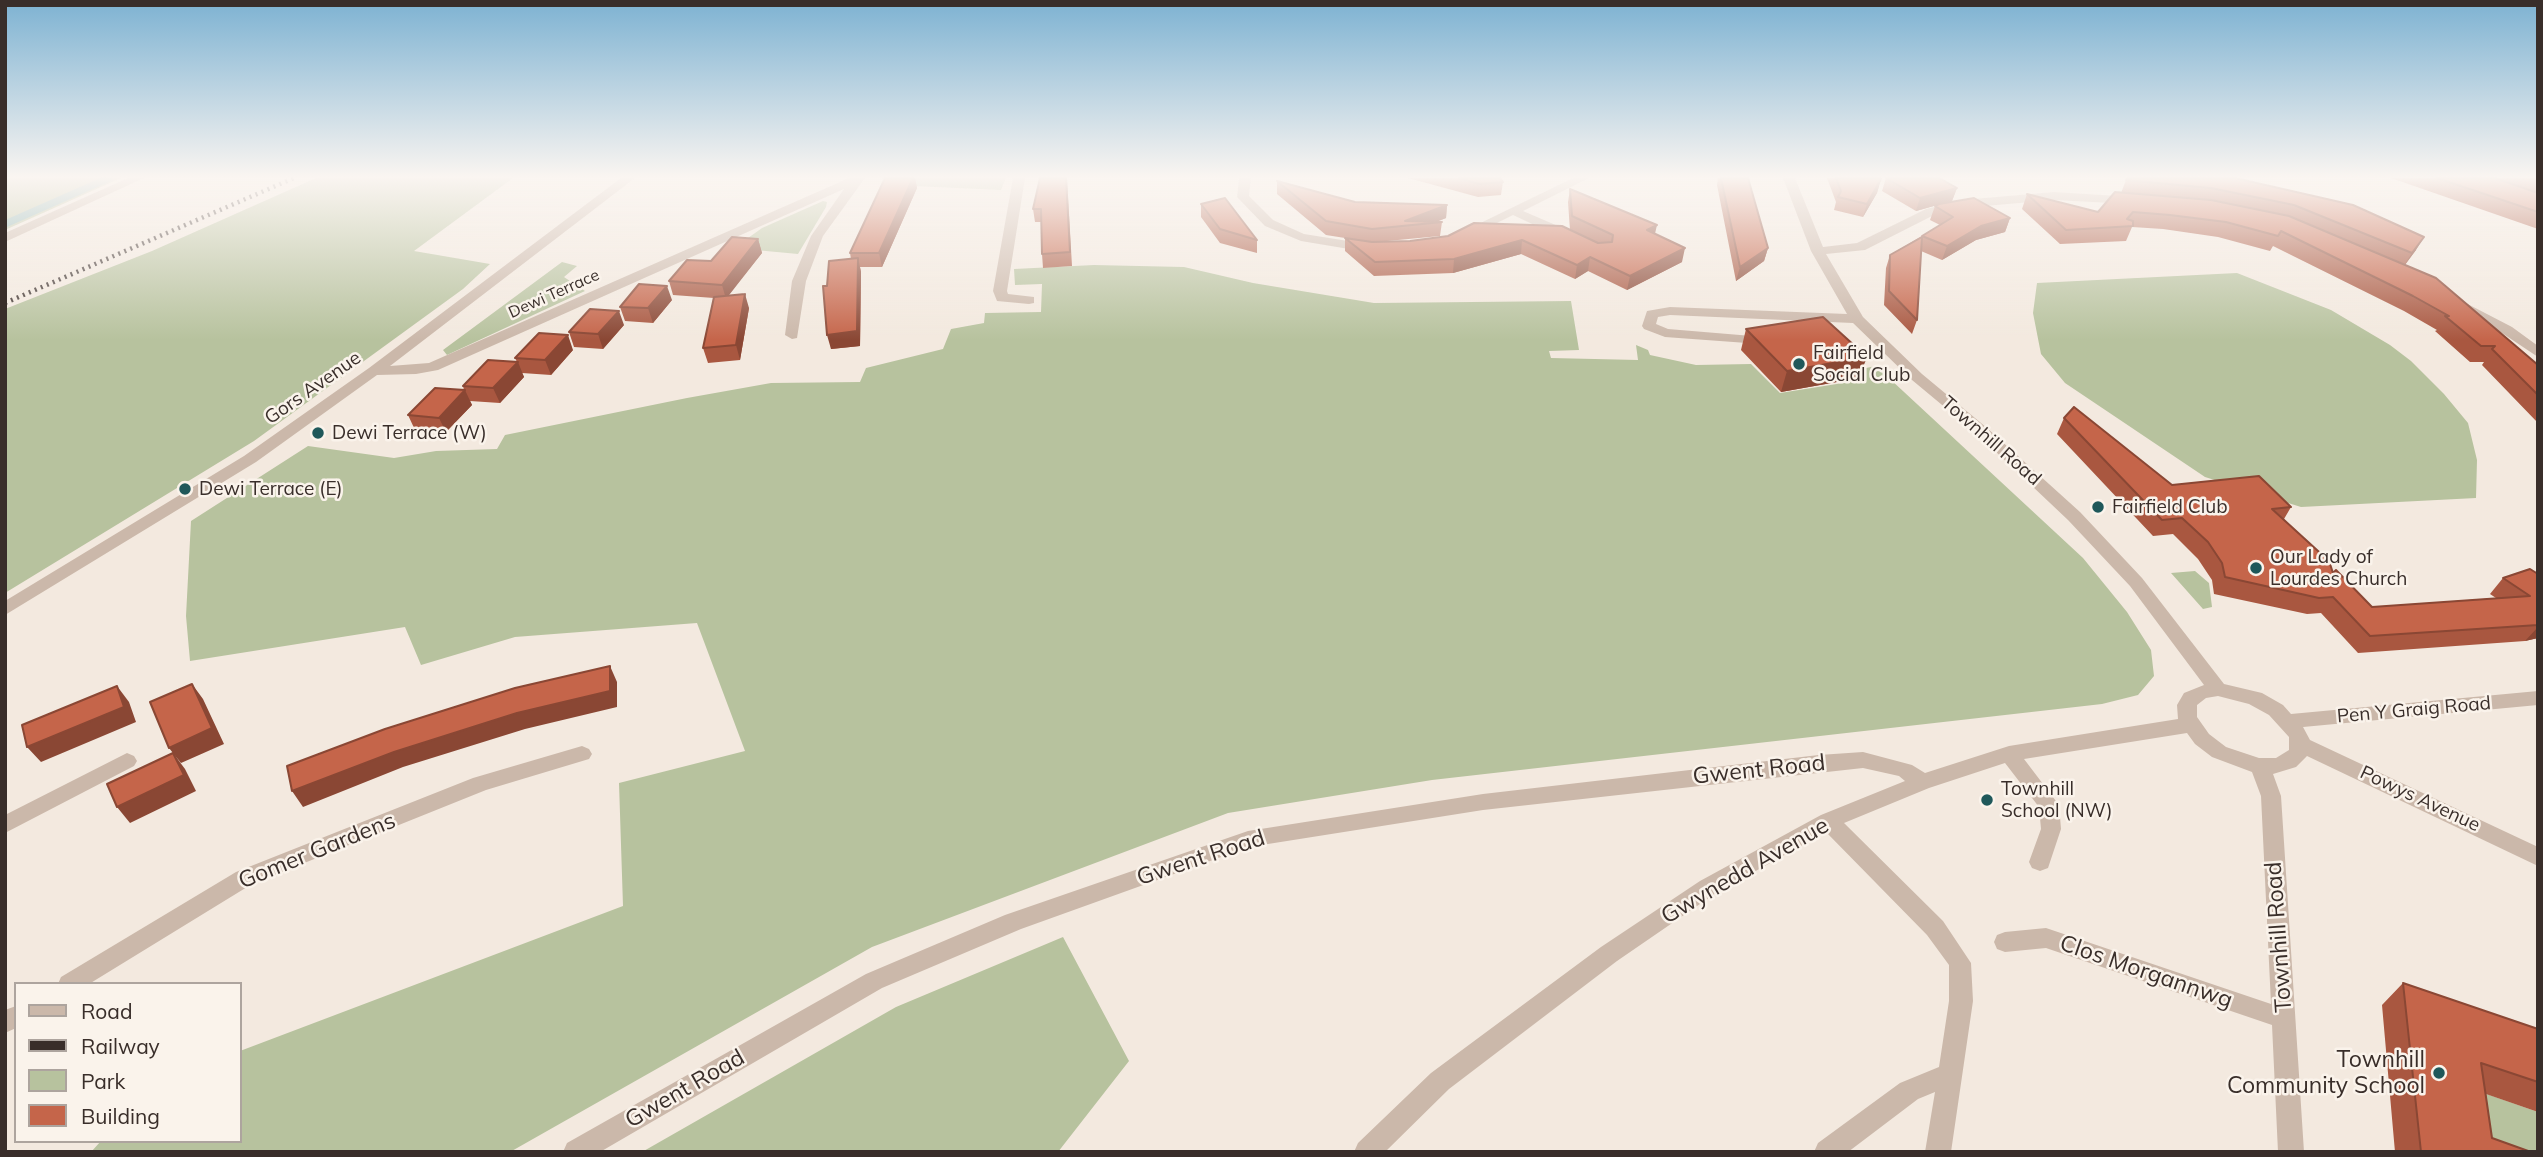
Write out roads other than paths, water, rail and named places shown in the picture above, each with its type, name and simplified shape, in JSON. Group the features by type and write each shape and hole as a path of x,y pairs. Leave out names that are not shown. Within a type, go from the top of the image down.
{"street":[{"name":"Gors Avenue","path":"5,609 250,458 374,371 558,232"},
{"name":"Dewi Terrace","path":"374,371 433,367 737,232"},
{"path":"792,335 799,281 820,232"},
{"path":"1010,232 1000,291 1002,298 1030,300"},
{"path":"1290,232 1335,244 1384,248"},
{"path":"1453,239 1469,232"},
{"path":"1560,232 1578,240"},
{"name":"Townhill Road","path":"1810,232 1818,251 1857,320 2074,516 2136,582 2218,689"},
{"path":"1818,251 1860,247 1890,232"},
{"path":"2448,298 2507,330 2538,353"},
{"path":"1747,339 1665,333 1649,326 1652,314 1670,310 1857,320"},
{"path":"2218,689 2259,699 2289,721 2298,734 2301,745 2298,754 2289,762 2276,766 2260,766 2218,752 2202,740 2190,725 2186,711 2189,700 2201,692 2218,689"},
{"name":"Pen Y Graig Road","path":"2289,721 2538,698"},
{"name":"Gwynedd Avenue","path":"1367,1152 1440,1081 1609,954 1708,887 1828,821 1922,782 2009,754 2190,725"},
{"name":"Powys Avenue","path":"2301,745 2497,835 2538,857"},
{"name":"Gomer Gardens","path":"72,982 244,878 480,785 582,754"},
{"path":"2009,754 2049,805 2051,829 2040,862"},
{"name":"Gwent Road","path":"576,1152 874,981 1013,922 1248,839 1483,802 1819,763 1863,760 1905,770 1922,782"},
{"path":"5,825 127,761"},
{"name":"Townhill Road","path":"2260,766 2271,796 2291,1152"},
{"path":"1828,821 1935,928 1960,963 1961,1001 1938,1152"},
{"name":"Clos Morgannwg","path":"2004,942 2046,938 2284,1019"},
{"path":"1827,1152 1909,1091 1950,1074"}],"railway":[{"path":"5,303 169,232"}],"place":[{"name":"Fairfield Social Club","path":"1799,364"},
{"name":"Dewi Terrace (W)","path":"318,433"},
{"name":"Dewi Terrace (E)","path":"185,489"},
{"name":"Fairfield Club","path":"2098,507"},
{"name":"Our Lady of Lourdes Church","path":"2256,568"},
{"name":"Townhill School (NW)","path":"1987,800"},
{"name":"Townhill Community School","path":"2439,1073"}]}
